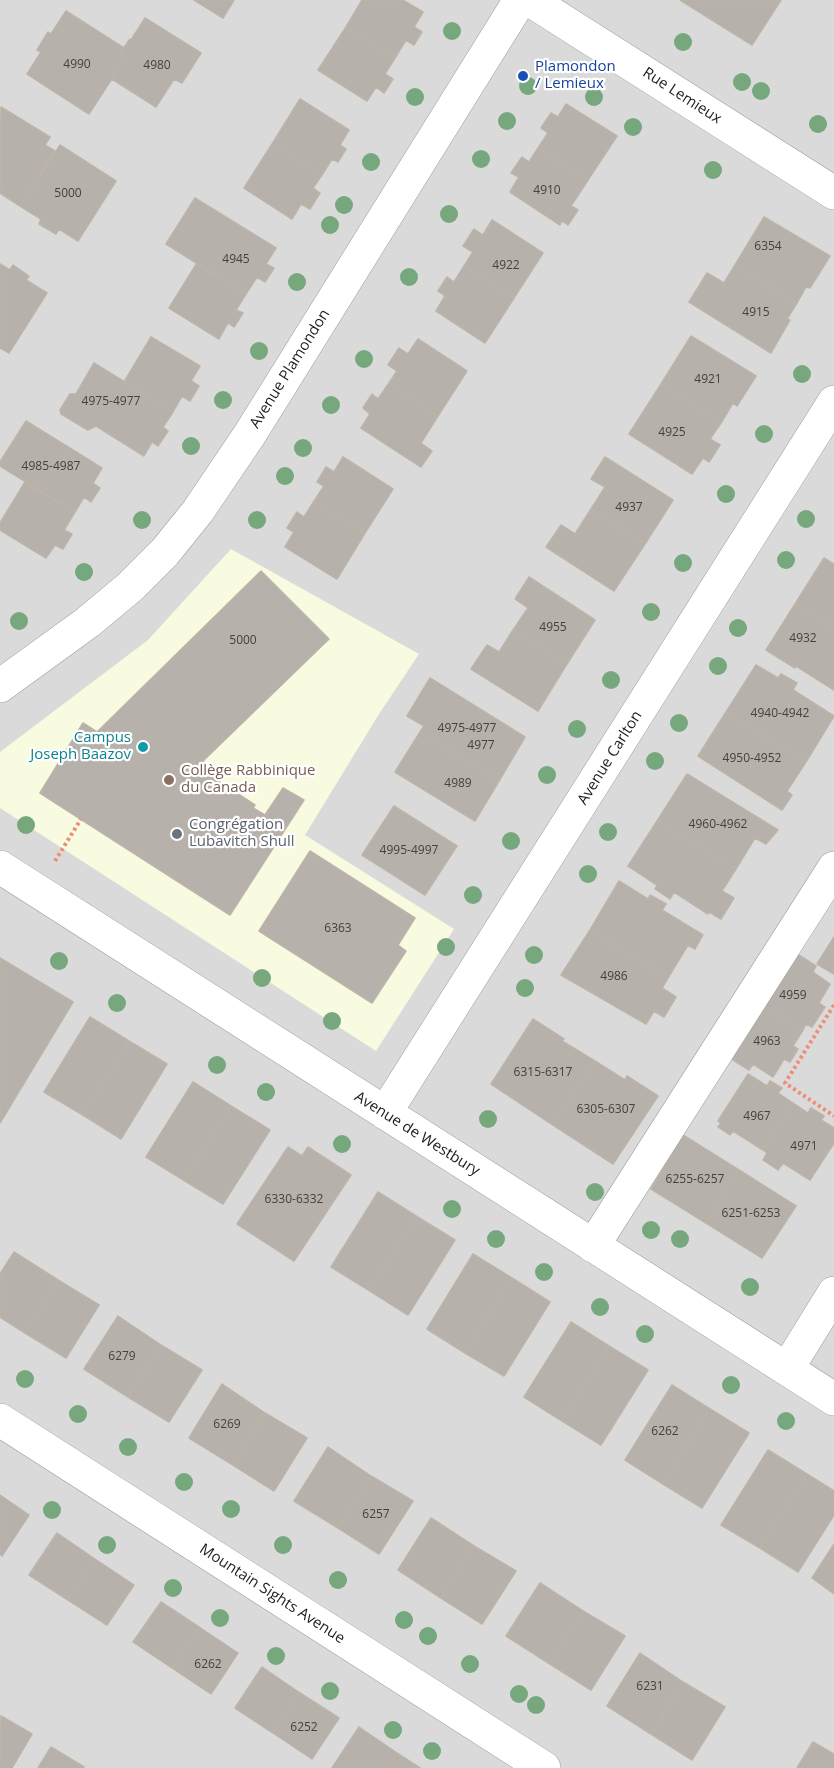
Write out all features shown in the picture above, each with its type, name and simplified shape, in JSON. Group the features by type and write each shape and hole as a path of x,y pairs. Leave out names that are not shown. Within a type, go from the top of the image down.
{"street":[{"name":"Avenue Plamondon","path":"0,686 79,629 124,592 165,552 198,511 250,434 519,0"},
{"name":"Rue Lemieux","path":"530,0 834,193"},
{"name":"Avenue Carlton","path":"385,1113 834,402"},
{"name":"Avenue de Westbury","path":"0,867 834,1399"},
{"path":"593,1246 834,868"},
{"path":"787,1369 834,1293"},
{"name":"Mountain Sights Avenue","path":"0,1420 544,1768"}],"path":[{"path":"55,861 81,819"},
{"path":"834,1005 785,1083 834,1116"}],"shaded area":[{"path":"0,0 834,0 834,1768 0,1768"},
{"name":"Collège Rabbinique du Canada","path":"231,549 419,654 379,714 305,835 454,929 376,1051 0,808 0,752 148,640"}],"building":[{"path":"194,0 234,0 223,18"},
{"path":"362,0 403,0 423,12 414,27 422,32 414,45 406,40 395,58 346,27"},
{"path":"680,0 781,0 752,45"},
{"path":"66,11 124,48 120,53 126,57 89,114 27,74 41,52 37,50 48,32 51,34"},
{"path":"145,18 201,53 182,83 174,79 156,107 112,79 126,57 120,53"},
{"path":"346,27 395,58 385,74 393,79 384,93 376,87 367,101 318,70"},
{"path":"300,99 349,130 340,145 346,149 338,162 332,159 322,175 272,144"},
{"path":"566,104 617,136 588,180 538,148 548,133 541,128 551,113 558,117"},
{"path":"1,107 50,137 45,145 55,151 20,206 0,193"},
{"path":"272,144 322,175 313,188 320,193 310,209 301,204 292,219 244,188"},
{"path":"60,145 116,181 78,241 59,229 56,234 39,224 41,219 20,206"},
{"path":"538,148 588,180 571,206 578,210 568,225 562,221 560,225 510,192 519,177 511,173 522,157 529,162"},
{"path":"195,198 276,248 266,264 274,268 265,282 257,277 246,294 166,244"},
{"path":"764,217 830,256 810,288 806,287 797,303 735,265"},
{"path":"492,220 543,253 514,298 464,266 473,252 463,246 474,229 483,235"},
{"path":"197,263 246,294 236,310 243,313 234,327 228,323 219,339 169,308"},
{"path":"0,264 10,270 13,265 29,276 26,280 47,293 9,353 0,348"},
{"path":"735,265 797,303 771,353 689,302 707,273 724,283"},
{"path":"464,266 514,298 485,343 436,311 445,296 438,291 447,277 454,282"},
{"path":"691,336 756,376 737,406 733,403 721,423 661,384"},
{"path":"151,337 200,366 191,381 199,386 190,401 182,396 173,412 124,382"},
{"path":"418,339 467,371 438,416 389,383 397,371 388,365 399,348 408,354"},
{"path":"94,363 173,412 163,427 168,431 158,446 152,442 144,456 96,426 88,430 61,414 60,410 70,394 76,394"},
{"path":"389,383 438,416 421,443 432,451 421,467 361,428 370,414 363,408 372,394 378,399"},
{"path":"661,384 721,423 710,439 720,445 709,462 703,458 692,474 629,434"},
{"path":"26,421 102,468 93,483 100,488 91,502 84,497 75,512 0,466 0,462"},
{"path":"343,457 393,489 365,533 314,501 324,486 317,482 326,467 334,472"},
{"path":"605,457 673,500 645,544 591,509 605,487 591,479"},
{"path":"25,482 75,512 64,530 72,534 63,549 55,545 46,558 0,530 0,523"},
{"path":"314,501 365,533 337,579 285,547 294,532 287,528 297,512 304,517"},
{"path":"591,509 645,544 614,591 546,547 561,525 575,534"},
{"path":"824,558 834,564 834,628 795,604"},
{"name":"Campus Joseph Baazov","path":"261,571 329,639 203,761 211,771 209,775 255,805 253,808 265,815 283,788 304,800 230,915 40,793 83,723 97,732"},
{"path":"529,577 595,620 567,664 513,630 528,608 515,599"},
{"path":"795,604 834,628 834,690 766,650"},
{"path":"513,630 567,664 538,711 471,669 487,645 499,652"},
{"path":"756,665 778,678 781,674 797,683 793,690 834,716 806,762 726,712"},
{"path":"430,678 525,737 499,781 420,732 424,726 407,716"},
{"path":"726,712 806,762 787,791 792,795 782,810 698,756"},
{"path":"420,732 499,781 475,821 395,772"},
{"path":"687,774 778,830 766,844 755,838 736,869 657,821"},
{"path":"394,806 457,846 425,895 362,855"},
{"path":"657,821 736,869 722,891 734,898 721,919 709,912 708,914 674,892 670,899 655,889 657,885 628,866"},
{"path":"310,851 415,918 398,945 406,951 372,1003 259,931"},
{"path":"619,881 648,899 650,895 666,904 662,910 703,935 695,949 688,945 668,978 590,930"},
{"path":"590,930 668,978 662,988 676,997 664,1017 654,1011 646,1024 561,975"},
{"path":"834,937 834,974 817,964"},
{"path":"794,952 816,966 813,972 830,984 819,1003 825,1007 812,1027 806,1024 803,1030 754,999"},
{"path":"0,958 73,1002 0,1123"},
{"path":"754,999 803,1030 793,1046 798,1049 790,1062 784,1059 773,1077 753,1064 749,1070 730,1058"},
{"path":"90,1017 129,1041 83,1115 44,1092"},
{"path":"533,1019 564,1039 562,1041 595,1061 553,1125 491,1084"},
{"path":"129,1041 167,1064 121,1139 83,1115"},
{"path":"595,1061 625,1080 627,1076 658,1096 613,1164 553,1125"},
{"path":"748,1074 767,1086 770,1081 782,1088 778,1093 793,1103 763,1150 733,1131 730,1135 718,1127 721,1123 718,1121"},
{"path":"193,1082 231,1106 185,1181 146,1157"},
{"path":"793,1103 808,1113 811,1108 824,1116 821,1120 834,1128 834,1143 810,1180 783,1163 778,1170 763,1160 767,1153 763,1150"},
{"path":"231,1106 270,1130 223,1204 185,1181"},
{"path":"683,1135 739,1170 706,1223 651,1189"},
{"path":"288,1147 302,1156 308,1147 351,1175 294,1261 237,1224"},
{"path":"739,1170 796,1206 762,1258 706,1223"},
{"path":"378,1192 416,1216 370,1291 331,1267"},
{"path":"416,1216 455,1240 408,1315 370,1291"},
{"path":"14,1252 58,1280 25,1333 0,1317 0,1274"},
{"path":"473,1254 512,1278 465,1353 427,1329"},
{"path":"512,1278 550,1302 504,1376 465,1353"},
{"path":"58,1280 99,1305 66,1358 25,1333"},
{"path":"118,1316 161,1345 128,1397 84,1369"},
{"path":"571,1322 609,1346 562,1421 524,1397"},
{"path":"161,1345 202,1370 169,1422 128,1397"},
{"path":"609,1346 648,1370 601,1445 562,1421"},
{"path":"222,1384 265,1413 233,1465 189,1438"},
{"path":"672,1385 710,1409 663,1484 625,1460"},
{"path":"710,1409 749,1433 702,1508 663,1484"},
{"path":"265,1413 307,1438 274,1491 233,1465"},
{"path":"328,1447 371,1476 338,1528 294,1501"},
{"path":"768,1450 807,1474 760,1548 721,1525"},
{"path":"807,1474 834,1491 834,1515 798,1572 760,1548"},
{"path":"371,1476 413,1501 379,1554 338,1528"},
{"path":"0,1495 29,1515 2,1556 0,1554"},
{"path":"431,1518 474,1546 441,1598 398,1570"},
{"path":"57,1533 95,1559 68,1600 29,1575"},
{"path":"834,1544 834,1594 812,1578"},
{"path":"474,1546 516,1571 482,1624 441,1598"},
{"path":"95,1559 134,1585 107,1625 68,1600"},
{"path":"540,1583 583,1611 550,1664 506,1636"},
{"path":"161,1602 199,1627 172,1668 133,1642"},
{"path":"583,1611 625,1636 591,1690 550,1664"},
{"path":"199,1627 238,1653 211,1694 172,1668"},
{"path":"640,1653 683,1682 651,1734 607,1706"},
{"path":"262,1667 300,1693 273,1733 235,1708"},
{"path":"683,1682 725,1707 692,1760 651,1734"},
{"path":"300,1693 339,1718 312,1759 273,1733"},
{"path":"1,1716 32,1734 12,1768 0,1768"},
{"path":"359,1727 397,1753 387,1768 332,1768"},
{"path":"813,1742 834,1754 834,1768 797,1768"},
{"path":"51,1747 84,1767 38,1768"},
{"path":"397,1753 420,1768 387,1768"}],"place":[{"name":"Plamondon / Lemieux","path":"523,76"},
{"name":"Campus Joseph Baazov","path":"143,747"},
{"name":"Collège Rabbinique du Canada","path":"169,780"},
{"name":"Congrégation Lubavitch Shull","path":"177,834"}]}
